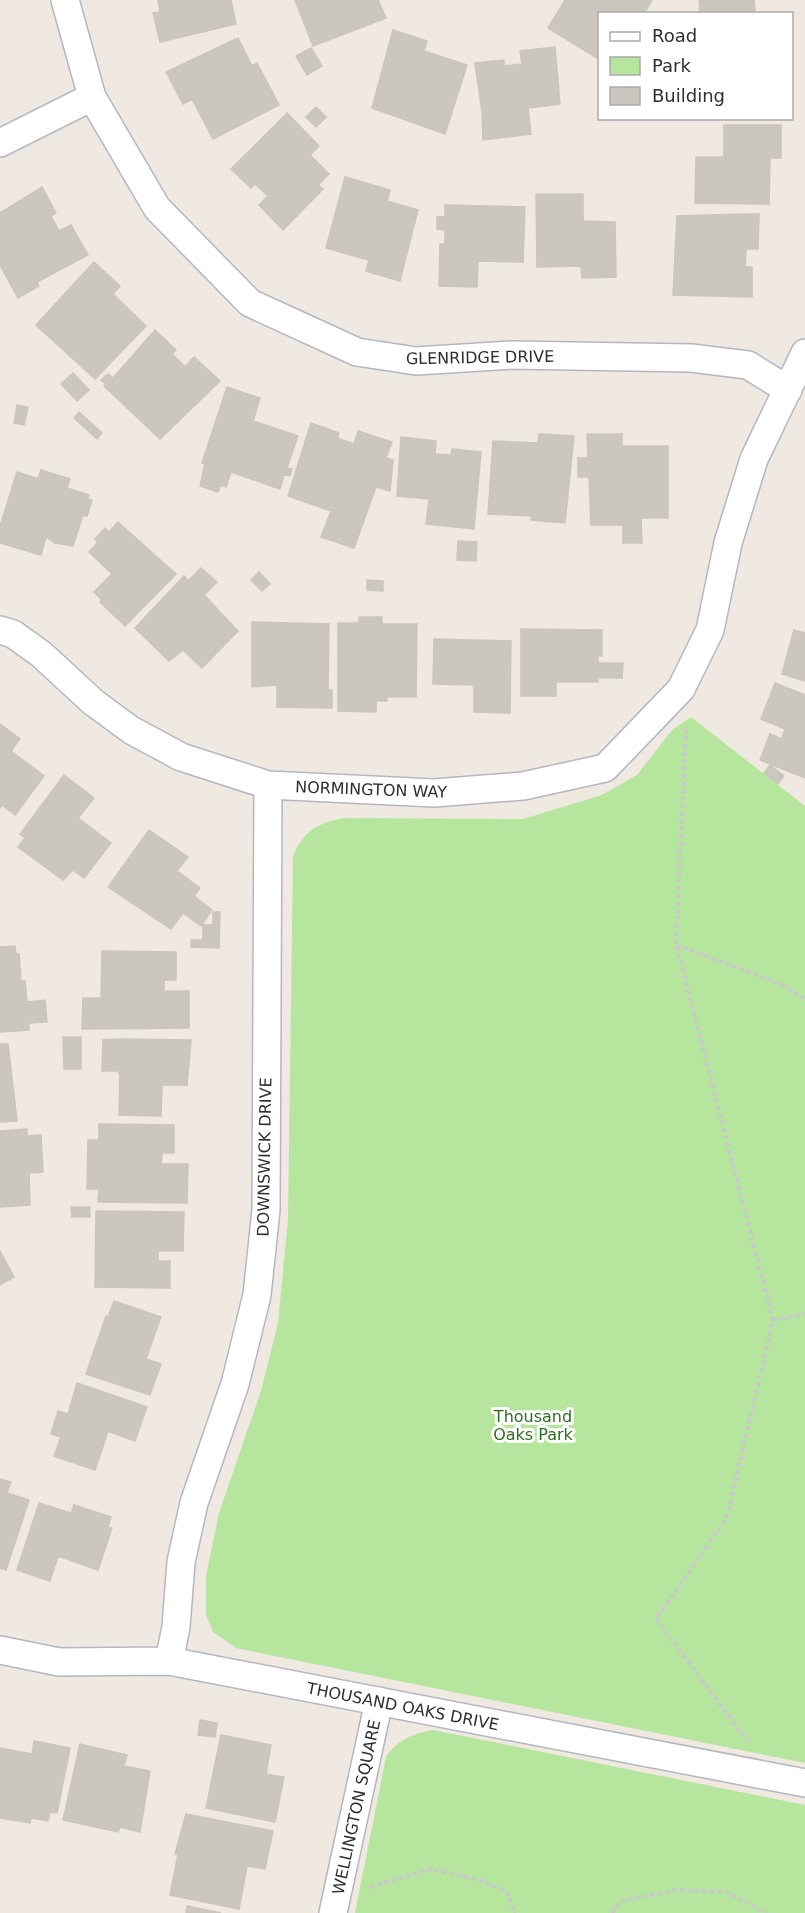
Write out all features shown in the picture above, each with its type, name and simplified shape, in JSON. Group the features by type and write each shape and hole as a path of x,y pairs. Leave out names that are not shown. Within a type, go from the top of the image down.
{"street":[{"name":"GLENRIDGE DRIVE","path":"65,0 92,96 157,208 250,303 357,352 416,362 512,355 691,358 748,365 788,390"},
{"path":"0,143 92,96"},
{"name":"NORMINGTON WAY","path":"0,630 13,634 41,654 93,702 131,730 181,757 268,785 434,793 524,786 605,768 681,688 710,630 728,543 754,459 805,353"},
{"name":"DOWNSWICK DRIVE","path":"170,1661 176,1626 181,1562 194,1503 235,1384 258,1284 266,1210 268,785"},
{"name":"THOUSAND OAKS DRIVE","path":"0,1650 59,1662 170,1661 805,1783"},
{"name":"WELLINGTON SQUARE","path":"333,1913 379,1701"}],"path":[{"path":"681,688 688,740 676,945 772,1320 727,1517 656,1619 751,1744"},
{"path":"676,945 781,984 805,999"},
{"path":"772,1320 805,1314"},
{"path":"369,1887 431,1869 477,1879 506,1891 516,1913"},
{"path":"612,1913 621,1901 676,1890 726,1892 767,1913"}],"green space":[{"name":"Thousand Oaks Park","path":"691,717 805,806 805,1763 236,1648 213,1632 206,1614 206,1576 219,1513 261,1391 278,1323 288,1220 293,856 297,847 312,830 344,818 523,819 602,795 637,775 672,730"},
{"path":"433,1730 805,1805 805,1913 355,1913 386,1757 406,1738"}],"building":[{"path":"158,0 231,0 236,24 160,42 153,13 160,12"},
{"path":"295,0 378,0 386,18 313,46"},
{"path":"565,0 652,0 645,12 598,12 598,59 548,28"},
{"path":"699,0 754,0 755,12 700,12"},
{"path":"393,30 427,41 424,51 467,65 445,134 372,108"},
{"path":"238,38 252,66 257,63 279,105 213,139 192,99 183,104 166,72"},
{"path":"555,47 560,104 528,108 531,134 483,140 482,112 475,63 504,60 504,66 522,64 520,51"},
{"path":"311,48 322,66 307,75 296,56"},
{"path":"316,107 326,117 316,127 306,117"},
{"path":"287,113 319,146 310,155 329,174 318,185 323,189 283,230 259,205 268,196 255,184 251,188 231,169"},
{"path":"724,125 781,125 781,158 770,158 769,204 695,203 696,157 724,157"},
{"path":"345,177 390,190 387,201 418,210 400,281 366,271 369,260 326,248"},
{"path":"42,187 56,213 51,216 59,231 71,225 88,255 37,282 39,286 18,298 0,265 0,213"},
{"path":"536,194 583,194 583,221 615,222 616,277 582,278 581,266 537,267"},
{"path":"445,205 525,207 523,262 478,261 477,287 439,286 440,244 445,244 445,230 437,229 437,217 445,217"},
{"path":"759,214 758,249 746,249 745,267 752,267 752,297 673,295 677,216"},
{"path":"94,262 120,286 113,294 146,326 95,379 36,325"},
{"path":"155,330 176,350 172,354 185,367 194,357 220,381 160,439 104,386 106,384 101,380 108,374 113,378"},
{"path":"73,373 89,390 77,401 61,384"},
{"path":"227,387 260,398 253,421 298,436 287,468 292,469 290,476 284,475 280,489 231,472 226,487 221,485 218,492 200,486 205,464 202,463"},
{"path":"17,405 28,407 24,425 14,423"},
{"path":"79,412 102,433 97,439 74,418"},
{"path":"311,423 339,433 337,438 354,444 358,431 392,442 386,458 393,460 390,491 376,487 354,548 321,537 331,511 288,496"},
{"path":"539,434 574,436 565,523 531,520 532,516 488,514 493,441 538,443"},
{"path":"587,434 622,434 622,446 668,446 668,518 641,518 642,543 623,543 623,525 591,525 589,477 578,477 578,458 588,458"},
{"path":"401,437 436,441 435,454 451,455 452,449 481,452 474,529 426,524 429,499 397,496"},
{"path":"41,470 70,479 67,488 89,495 88,499 92,500 87,516 83,515 73,546 55,543 46,537 41,555 0,543 0,526 17,472 38,479"},
{"path":"118,522 176,574 125,626 100,602 102,600 94,592 112,574 89,552 98,542 95,539 105,528 109,532"},
{"path":"458,541 477,542 476,561 457,560"},
{"path":"201,568 217,582 204,595 238,631 202,668 183,650 169,661 135,628 184,576 188,581"},
{"path":"259,572 270,584 262,591 251,580"},
{"path":"367,580 383,581 383,591 367,590"},
{"path":"359,617 382,617 382,624 417,624 416,697 387,697 387,701 376,701 376,712 338,711 338,623 359,623"},
{"path":"252,622 329,624 328,690 332,690 332,708 277,707 277,685 252,687"},
{"path":"521,629 602,630 602,656 598,656 598,663 623,663 622,678 598,678 598,682 556,682 556,696 521,696"},
{"path":"794,630 805,633 805,681 782,674"},
{"path":"434,639 511,641 510,713 474,712 474,685 433,684"},
{"path":"775,683 805,695 805,778 760,760 770,734 782,739 785,729 761,719"},
{"path":"0,724 20,739 11,751 44,776 15,815 2,805 0,808"},
{"path":"770,765 784,776 778,784 764,773"},
{"path":"64,775 94,798 78,818 111,843 84,878 73,870 63,880 18,847 25,838 20,834"},
{"path":"149,830 188,857 177,871 200,888 194,896 212,910 201,926 183,913 171,929 108,887"},
{"path":"213,912 220,912 219,948 191,947 191,940 203,940 203,925 213,925"},
{"path":"15,946 16,954 19,954 21,981 25,981 27,1002 45,1000 47,1022 29,1023 29,1030 0,1032 0,947"},
{"path":"102,951 176,952 176,980 164,980 164,991 189,991 189,1028 82,1029 83,998 101,998"},
{"path":"63,1037 81,1037 81,1069 64,1069"},
{"path":"103,1040 191,1040 187,1085 162,1085 161,1116 119,1115 120,1074 118,1071 102,1071"},
{"path":"0,1044 8,1044 17,1121 0,1122"},
{"path":"99,1124 174,1125 174,1153 162,1153 161,1164 188,1164 187,1203 98,1202 99,1189 87,1189 88,1140 99,1140"},
{"path":"27,1129 27,1136 41,1135 43,1172 29,1173 30,1205 0,1207 0,1131"},
{"path":"71,1207 90,1207 90,1217 72,1217"},
{"path":"96,1211 184,1212 183,1251 158,1251 158,1261 170,1261 170,1288 95,1287"},
{"path":"0,1251 14,1277 0,1285"},
{"path":"114,1301 161,1317 146,1359 161,1364 150,1395 86,1374 106,1316 108,1317"},
{"path":"77,1383 147,1407 135,1441 108,1431 95,1470 54,1456 61,1437 51,1434 58,1411 68,1414"},
{"path":"0,1479 11,1482 7,1493 29,1500 6,1570 0,1568"},
{"path":"39,1503 71,1513 74,1505 111,1517 108,1527 112,1528 98,1570 58,1556 50,1581 17,1570"},
{"path":"200,1720 217,1723 215,1737 198,1735"},
{"path":"221,1735 271,1745 266,1774 284,1777 275,1822 206,1808"},
{"path":"34,1741 70,1748 57,1813 50,1812 48,1821 31,1818 30,1823 0,1818 0,1748 32,1754"},
{"path":"80,1744 127,1755 124,1766 150,1771 140,1832 120,1827 118,1832 63,1820"},
{"path":"186,1814 273,1831 265,1869 247,1866 239,1909 170,1895 178,1854 175,1854"},
{"path":"187,1906 221,1913 186,1913"}]}
